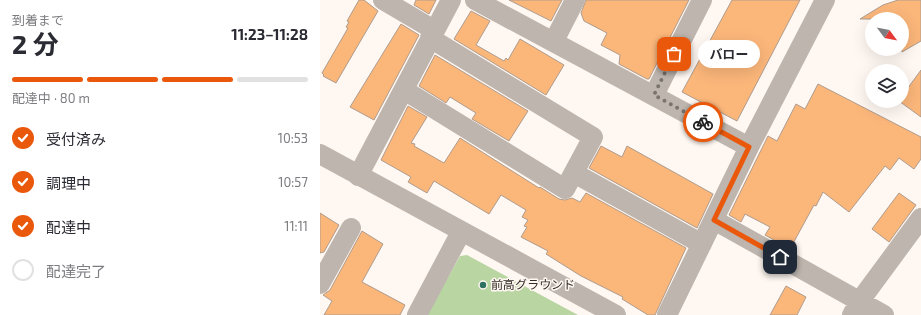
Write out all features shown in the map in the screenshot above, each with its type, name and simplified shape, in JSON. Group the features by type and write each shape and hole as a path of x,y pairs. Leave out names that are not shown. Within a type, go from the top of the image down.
{"street":[{"path":"384,0 432,34 593,137 565,189 404,90"},
{"path":"358,176 451,0"},
{"path":"475,0 554,41 749,147"},
{"path":"554,41 575,0"},
{"path":"654,95 702,0"},
{"path":"667,315 749,147 825,0"},
{"path":"320,154 616,315"},
{"path":"574,173 702,244"},
{"path":"856,308 921,218"},
{"path":"714,220 856,308 884,315"},
{"path":"320,284 325,263 351,228"},
{"path":"417,315 461,232"}],"green space":[{"name":"前高グラウンド","path":"467,255 578,315 427,315 460,256"}],"building":[{"path":"359,0 364,0 378,11 336,83 323,76 324,75 322,73 348,28 346,27 349,22 347,21"},
{"path":"416,0 436,0 429,14 414,5"},
{"path":"509,0 562,0 551,21"},
{"path":"586,0 689,0 649,79 647,79 619,64 620,55 601,45 607,33 584,21 581,13"},
{"path":"732,0 800,0 737,121 682,92"},
{"path":"898,0 921,0 921,41 909,48 909,12 872,12 883,5"},
{"path":"471,11 490,21 476,45 504,61 506,58 508,60 520,39 564,65 546,95 454,39"},
{"path":"401,24 419,35 374,120 350,107"},
{"path":"435,55 528,111 509,141 472,119 476,113 450,97 446,103 419,86"},
{"path":"921,70 921,117 909,108 909,86"},
{"path":"818,84 921,137 921,159 914,169 899,158 890,170 885,166 849,212 823,192 816,206 814,205 790,249 765,235 770,227 745,214 741,222 729,215 768,136 777,141 796,104 805,109"},
{"path":"408,106 427,117 411,143 415,144 414,146 444,163 460,138 559,199 565,200 572,198 580,202 586,193 686,248 655,315 648,315 622,299 623,297 581,276 546,254 548,251 521,237 527,227 524,226 528,220 522,217 526,210 501,195 489,214 434,181 427,193 408,182 411,177 381,160"},
{"path":"601,146 622,157 627,146 713,194 697,228 589,168"},
{"path":"899,193 916,205 889,242 872,229"},
{"path":"320,213 339,225 324,252 320,253"},
{"path":"362,231 383,244 362,282 405,305 400,315 324,315 332,301 323,295 330,290"},
{"path":"786,286 806,297 797,315 770,315"}],"way so far":[{"path":"674,54 654,95 703,122"}],"place":[{"name":"バロー","path":"674,54"},
{"name":"前高グラウンド","path":"483,285"}],"route":[{"path":"703,122 749,147 714,220 780,257"}]}
